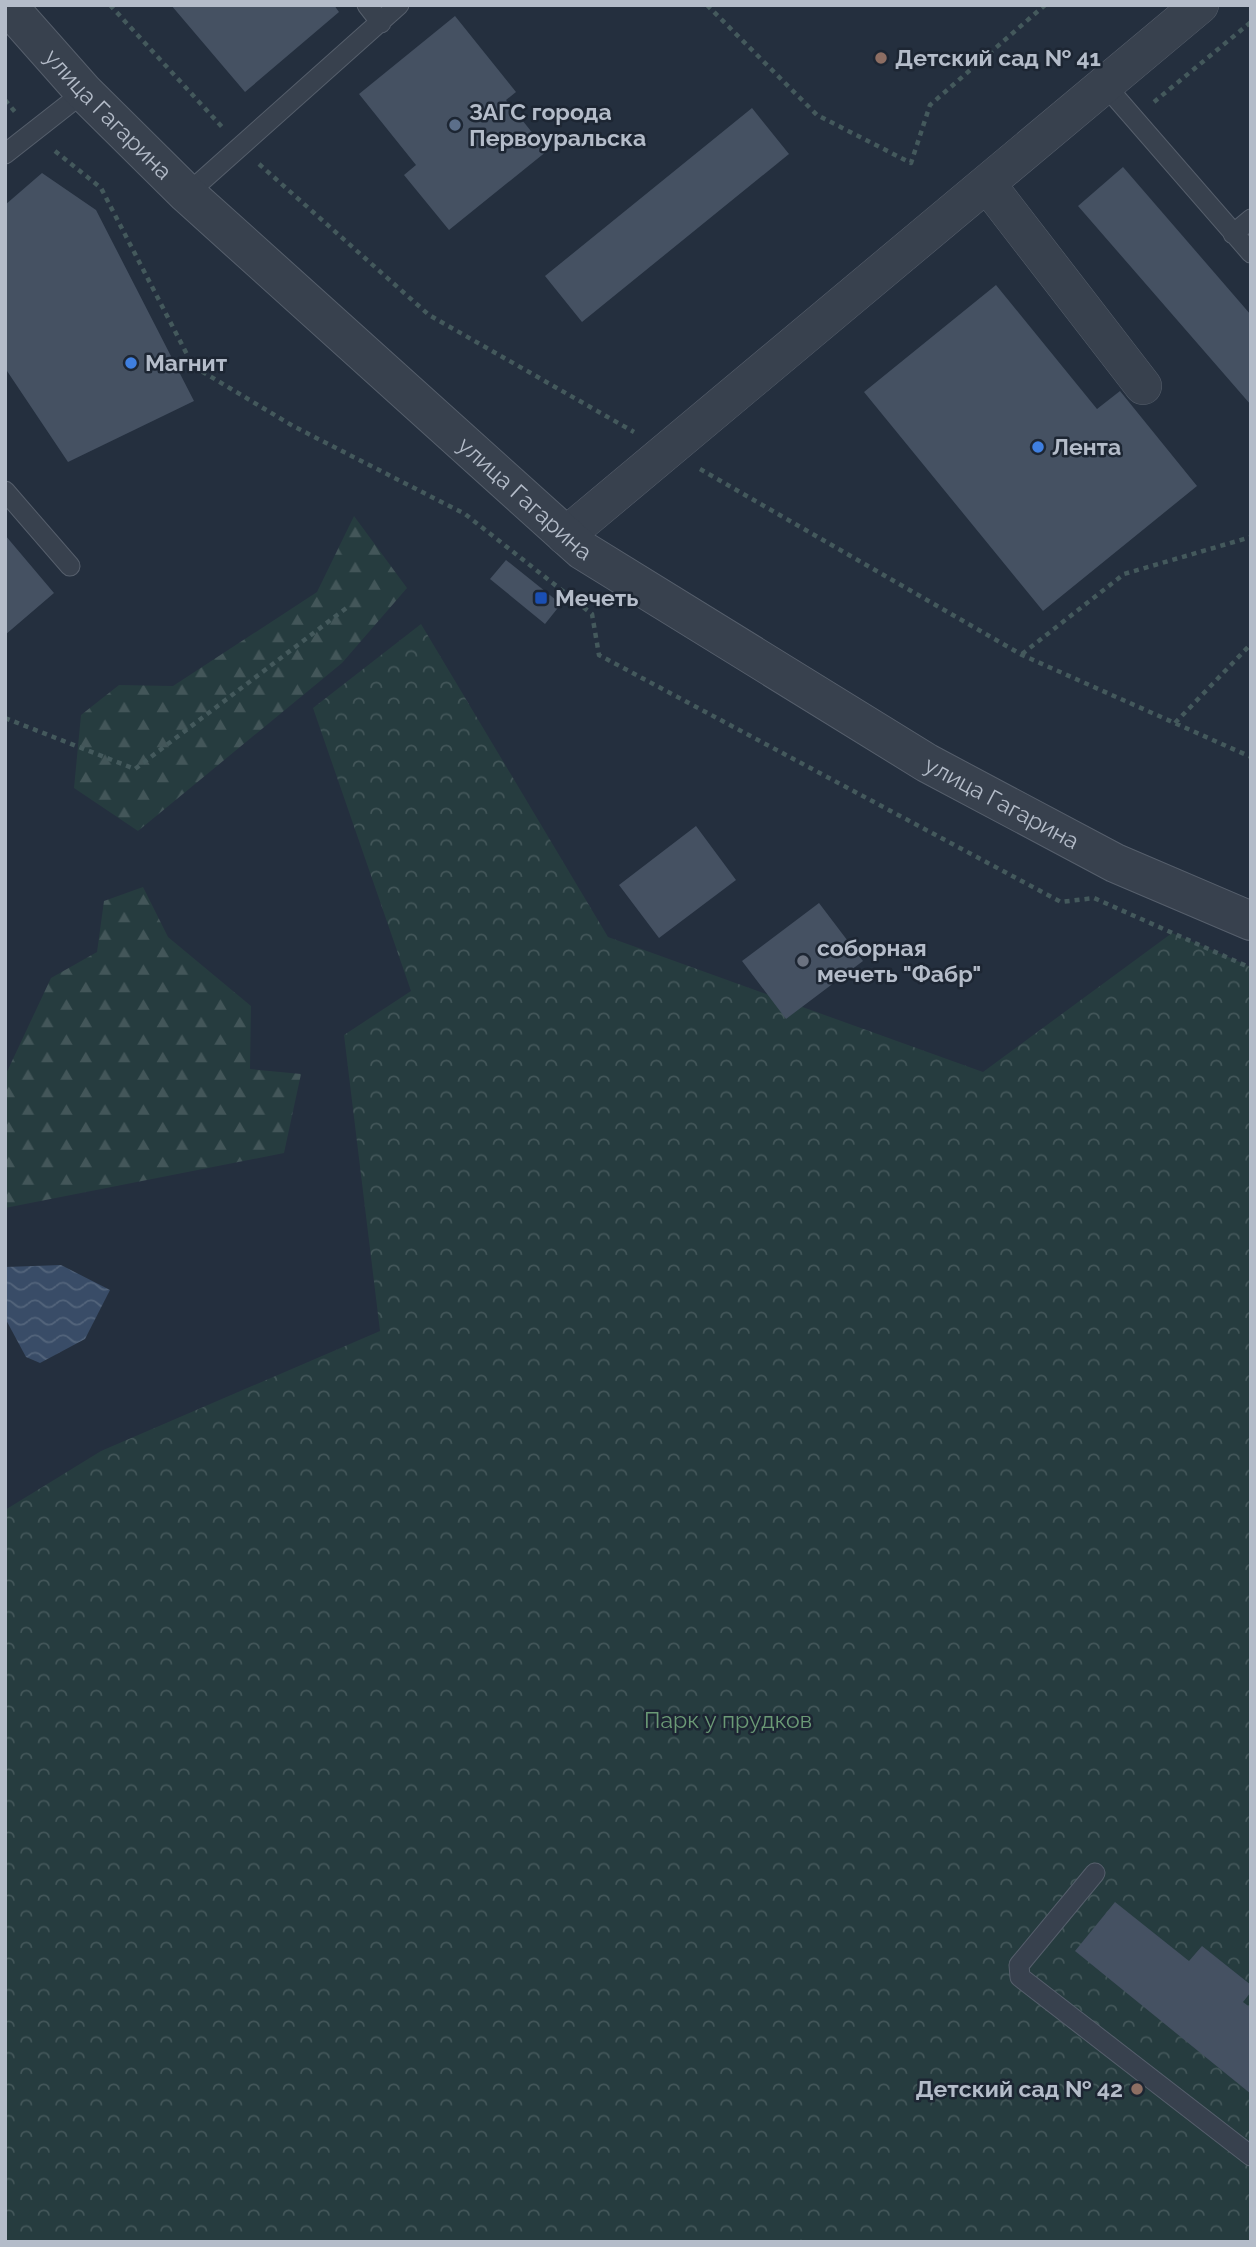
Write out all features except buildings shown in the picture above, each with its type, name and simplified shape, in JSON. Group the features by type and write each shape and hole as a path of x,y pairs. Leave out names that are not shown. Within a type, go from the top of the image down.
{"street":[{"name":"улица Гагарина","path":"6,5 84,92 187,194 565,536 594,558 927,763 1115,863 1251,921"},
{"path":"565,536 1200,5"},
{"path":"987,184 1143,386"}],"lane":[{"path":"367,5 381,23"},
{"path":"187,194 399,5"},
{"path":"1105,85 1251,254"},
{"path":"5,154 84,92"},
{"path":"1233,234 1251,219"},
{"path":"5,491 70,566"},
{"path":"1095,1874 1019,1965 1020,1977 1251,2155"}],"path":[{"path":"110,5 240,147 429,316 1022,655 1251,757"},
{"path":"707,5 817,115 911,163 930,106 1045,5"},
{"path":"1134,119 1251,22"},
{"path":"1022,655 1124,574 1251,537"},
{"path":"5,718 135,769 349,606"},
{"path":"1175,723 1251,644"}],"green space":[{"path":"354,516 407,588 342,663 138,831 74,788 81,715 119,685 173,686 317,592"},
{"name":"Парк у прудков","path":"421,624 608,937 983,1072 1172,933 1251,967 1251,2242 5,2242 5,1510 101,1451 380,1331 344,1035 411,991 313,708"},
{"path":"143,887 168,937 251,1006 250,1069 301,1074 284,1153 5,1208 5,1076 51,978 97,952 104,901"}],"water":[{"path":"61,1265 110,1290 85,1339 40,1363 26,1357 5,1318 5,1267"}],"place":[{"name":"Детский сад № 41","path":"881,58"},
{"name":"ЗАГС города Первоуральска","path":"455,125"},
{"name":"Магнит","path":"131,363"},
{"name":"Лента","path":"1038,447"},
{"name":"Мечеть","path":"541,598"},
{"name":"соборная мечеть \"Фабр\"","path":"803,961"},
{"name":"Детский сад № 42","path":"1137,2089"}]}
